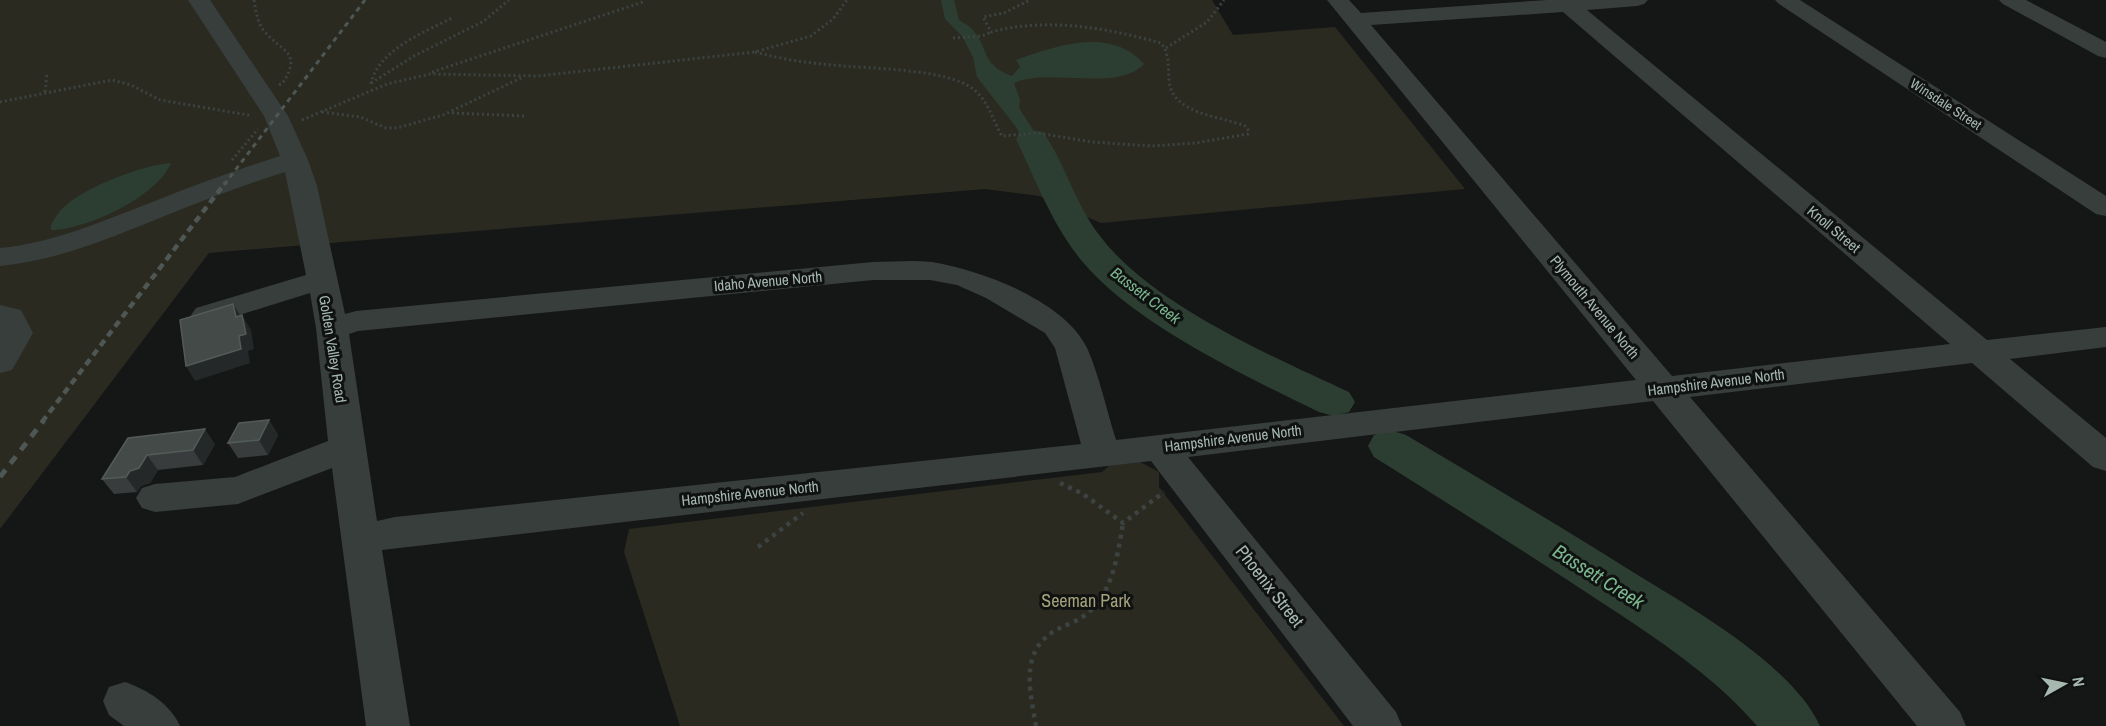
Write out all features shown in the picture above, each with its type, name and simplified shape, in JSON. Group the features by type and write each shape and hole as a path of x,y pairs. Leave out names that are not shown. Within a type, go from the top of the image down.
{"street":[{"name":"Golden Valley Road","path":"199,0 276,116 295,160 303,186 332,328 347,448 388,726"},
{"path":"1347,10 1637,0"},
{"name":"Winsdale Street","path":"1786,0 2106,208"},
{"path":"2010,0 2106,51"},
{"name":"Knoll Street","path":"1565,2 2106,459"},
{"name":"Plymouth Avenue North","path":"1347,10 1944,726"},
{"path":"0,257 59,248 89,239 225,182 295,160"},
{"name":"Idaho Avenue North","path":"332,328 356,321 861,272 930,271 965,278 997,291 1056,326 1071,348 1102,454"},
{"path":"207,315 321,280"},
{"path":"0,315 10,317 17,333 0,362"},
{"name":"Hampshire Avenue North","path":"361,540 395,532 1102,454 2106,337"},
{"name":"Phoenix Street","path":"1160,447 1380,726"},
{"path":"156,498 238,490 347,448"}],"path":[{"path":"254,0 259,25 286,48 292,64 282,84 259,91"},
{"path":"371,83 414,56 484,21 509,0"},
{"path":"423,75 450,73 524,76 755,52 811,36 832,19 847,0"},
{"path":"992,32 982,16 1004,13 1030,0"},
{"path":"1166,48 1203,25 1220,9 1224,0"},
{"path":"301,120 369,91 643,2"},
{"path":"369,91 374,70 379,65 407,44 452,18"},
{"path":"755,52 780,58 896,70 957,81 973,88 983,99 1002,136 1038,133 1092,142 1152,146 1196,143 1248,134 1249,131 1245,126 1182,104 1175,98 1170,91 1167,79 1169,67 1166,48 1161,43 1144,37 1100,28 1017,25 982,36 955,39"},
{"path":"45,92 47,74"},
{"path":"321,112 360,117 386,128 417,123 448,113 514,83 524,76"},
{"path":"0,102 96,82 121,81 160,100 248,116 259,128 245,144"},
{"path":"448,113 524,116"},
{"path":"1036,726 1029,676 1038,644 1048,635 1095,608 1118,556 1123,524 1143,506 1185,479"},
{"path":"1057,481 1083,494 1123,524"},
{"path":"758,547 806,511 812,509"}],"green space":[{"path":"0,0 1212,0 1233,35 1335,27 1465,189 1101,223 1039,196 985,189 209,253 0,529"},
{"name":"Seeman Park","path":"1140,462 1159,472 1159,487 1344,726 680,726 624,552 629,529 1102,472 1111,464"}],"shaded area":[{"path":"941,0 954,0 959,20 977,35 990,61 994,66 1012,76 1020,67 1016,60 1048,49 1082,42 1115,45 1130,52 1144,64 1132,72 1117,77 1100,79 1046,77 1014,83 1020,100 1019,108 1052,159 1063,190 1042,191 1037,166 1016,127 977,77 973,57 962,36 945,19"},
{"path":"171,163 163,176 151,188 119,209 83,224 51,230 51,225 61,210 86,192 130,172"}],"building":[{"path":"233,304 236,317 242,315 246,334 239,336 241,349 186,366 180,320"},
{"path":"269,420 259,440 228,443 239,423"},
{"path":"205,429 193,450 147,455 139,468 130,471 126,477 102,479 128,438"}],"waterway":[{"name":"Bassett Creek","path":"1032,139 1071,220 1093,252 1112,270 1138,292 1184,324 1258,365 1334,402"},
{"name":"Bassett Creek","path":"1390,446 1573,559 1702,643 1772,703 1792,726"}],"railway":[{"path":"224,185 365,0"},
{"path":"42,422 225,183"},
{"path":"0,477 44,420"}]}
